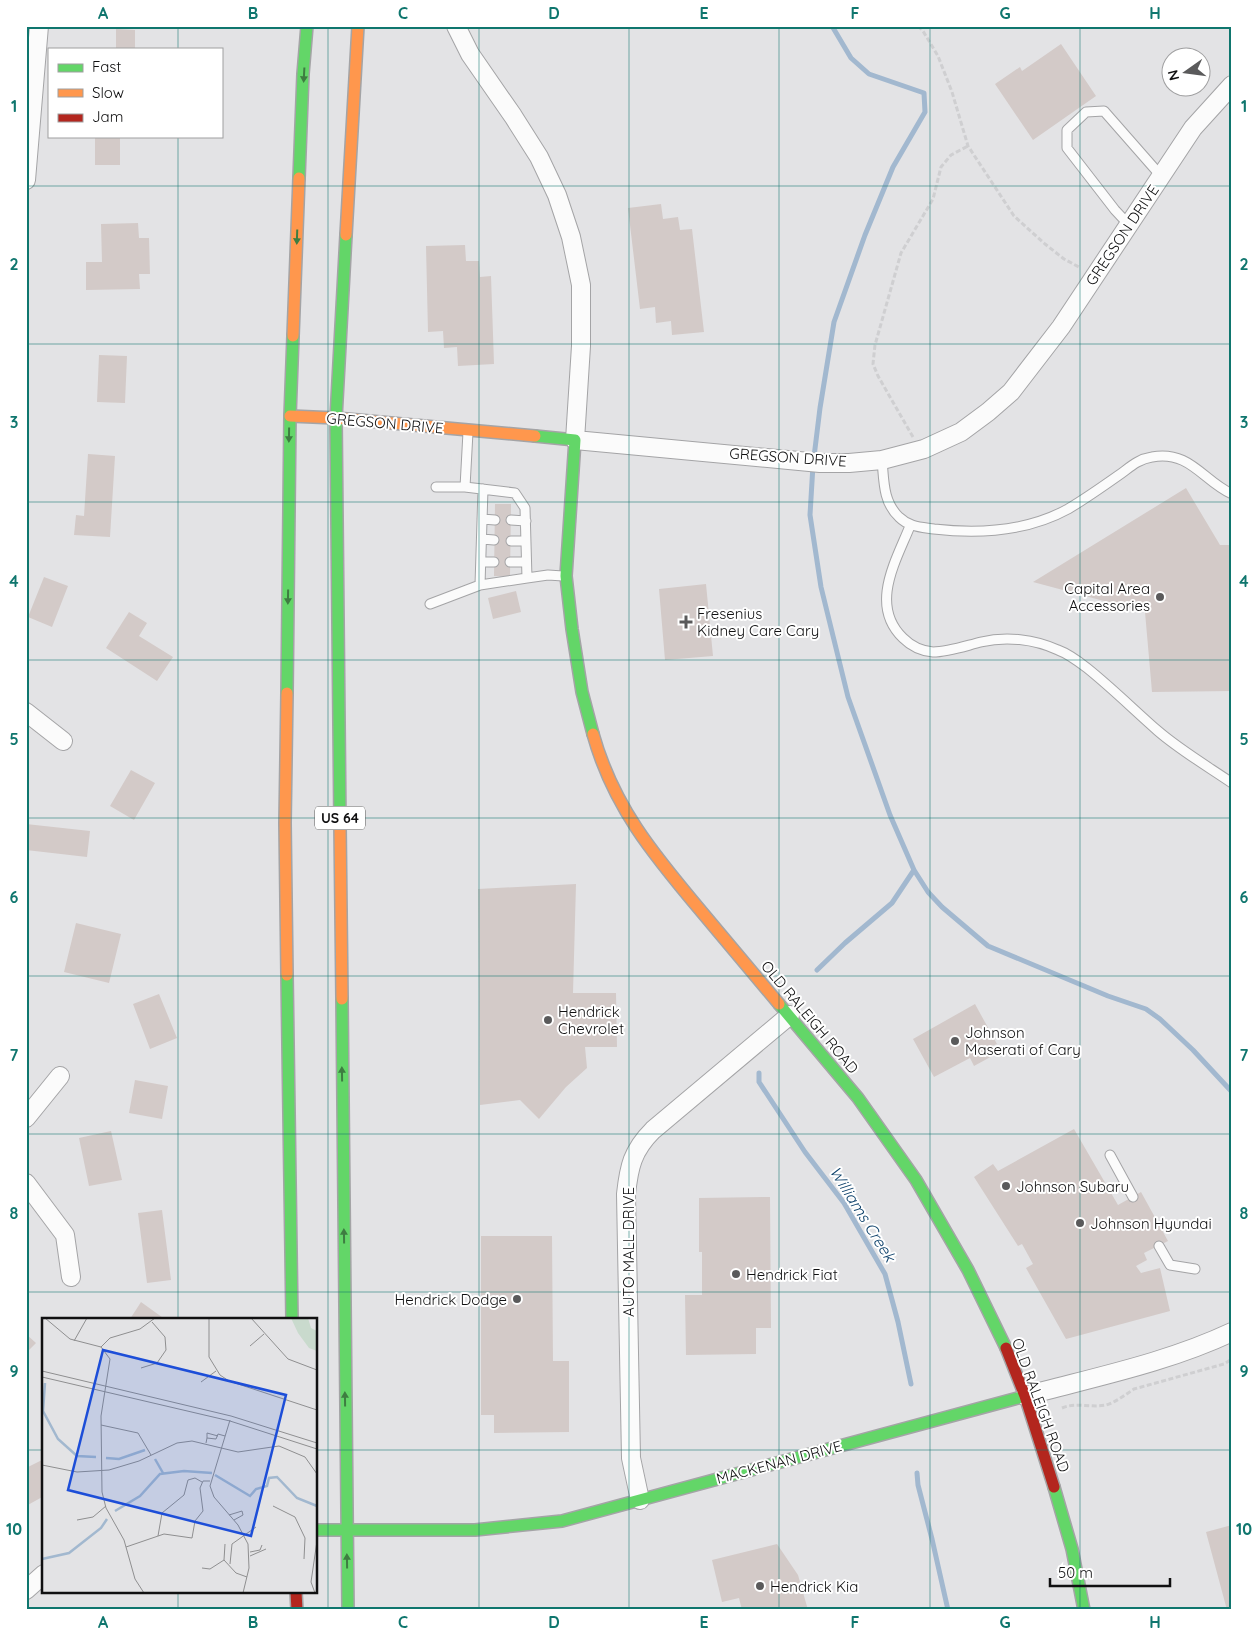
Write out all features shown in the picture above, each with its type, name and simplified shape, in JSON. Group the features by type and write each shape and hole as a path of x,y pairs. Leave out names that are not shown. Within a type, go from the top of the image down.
{"main road":[{"path":"292,1318 285,823 290,416 307,26"},
{"name":"US 64","path":"348,1610 336,418 358,26"},
{"name":"GREGSON DRIVE","path":"290,416 336,418 575,440"},
{"name":"OLD RALEIGH ROAD","path":"575,440 566,576 582,692 600,759 620,804 631,822 669,873 858,1098 916,1180 968,1270 1000,1333 1025,1396 1064,1519 1084,1610"},
{"name":"MACKENAN DRIVE","path":"318,1530 475,1530 562,1520 1025,1396"},
{"path":"296,1594 297,1610"}],"street":[{"path":"26,180 39,26"},
{"path":"456,26 470,54 513,116 538,157 557,195 571,237 581,285 582,346 575,440"},
{"name":"GREGSON DRIVE","path":"575,440 849,463 882,460 924,449 962,432 1011,392 1061,326 1193,128 1232,86"},
{"path":"26,712 63,741"},
{"name":"AUTO MALL DRIVE","path":"640,1500 631,1458 626,1194 628,1169 643,1140 652,1130 790,1015"},
{"path":"26,1118 60,1076"},
{"path":"26,1183 65,1235 71,1277"},
{"name":"MACKENAN DRIVE","path":"1025,1396 1122,1372 1204,1345 1232,1332"},
{"path":"26,1590 42,1576"}],"lane":[{"path":"1129,225 1067,148 1067,130 1086,112 1104,111 1161,176"},
{"path":"465,487 468,431"},
{"path":"882,460 884,490 889,504 899,517 910,526 964,532 1004,529 1039,521 1066,510 1134,463 1151,457 1166,456 1188,463 1196,467 1221,489 1232,494"},
{"path":"436,487 465,487 515,493 524,508 526,521 527,578"},
{"path":"480,585 483,489"},
{"path":"482,519 495,520"},
{"path":"511,520 526,521"},
{"path":"910,526 889,578 885,595 886,608 890,620 897,632 907,642 920,649 933,652 1003,638 1027,640 1059,650 1076,660 1107,684 1160,732 1232,783"},
{"path":"482,539 494,540"},
{"path":"511,541 526,541"},
{"path":"482,562 494,562"},
{"path":"510,562 526,562"},
{"path":"430,604 480,585 548,575 566,576"},
{"path":"1110,1155 1133,1197"},
{"path":"1159,1246 1170,1265 1195,1269"}],"path":[{"path":"918,26 938,56 952,92 968,146 1014,216 1064,259 1079,267"},
{"path":"914,438 878,376 873,364 874,345 902,253 933,199 941,166 951,155 968,146"},
{"path":"1062,1408 1068,1406 1105,1405 1122,1398 1134,1389 1224,1364 1232,1359"}],"building":[{"path":"116,29 135,30 135,48 116,48"},
{"path":"1061,44 1096,96 1033,140 995,84 1020,67 1022,71"},
{"path":"95,138 120,138 120,165 95,165"},
{"path":"661,204 663,219 678,217 680,230 692,229 704,332 672,335 671,321 656,323 655,307 640,309 628,208"},
{"path":"138,223 139,238 149,238 150,274 139,274 140,289 86,290 86,262 102,262 101,224"},
{"path":"465,245 466,261 479,261 480,277 491,276 494,364 458,366 457,347 444,348 443,331 428,332 426,246"},
{"path":"99,355 127,356 125,403 97,402"},
{"path":"88,454 115,456 110,537 74,535 76,515 84,516"},
{"name":"Capital Area Accessories","path":"1186,488 1220,545 1232,545 1232,691 1152,692 1145,612 1033,582"},
{"path":"495,504 511,504 510,577 494,576"},
{"path":"44,577 68,586 52,627 28,617"},
{"name":"Fresenius Kidney Care Cary","path":"706,584 713,656 665,660 659,589"},
{"path":"516,591 521,612 493,619 488,598"},
{"path":"129,612 147,623 139,636 173,657 157,681 106,648"},
{"path":"131,770 155,783 134,820 110,806"},
{"path":"26,824 90,831 87,857 26,850"},
{"name":"Hendrick Chevrolet","path":"576,884 573,993 616,993 617,1047 585,1047 587,1068 566,1087 539,1119 520,1100 480,1105 478,889"},
{"path":"76,923 121,934 109,983 64,972"},
{"path":"159,994 177,1038 150,1049 133,1004"},
{"name":"Johnson Maserati of Cary","path":"975,1004 997,1044 992,1046 996,1054 974,1066 970,1058 934,1077 913,1039"},
{"path":"135,1080 168,1086 162,1119 129,1113"},
{"name":"Johnson Hyundai","path":"1074,1129 1118,1205 1141,1192 1168,1241 1144,1253 1147,1260 1136,1266 1141,1273 1160,1268 1170,1311 1066,1339 1026,1268 1033,1264 1022,1244 1018,1246 974,1177 993,1164 998,1171"},
{"path":"111,1131 122,1180 89,1186 79,1138"},
{"name":"Hendrick Fiat","path":"770,1197 771,1328 756,1328 756,1354 686,1355 685,1295 702,1295 702,1252 699,1252 699,1198"},
{"path":"162,1210 171,1280 147,1283 138,1213"},
{"name":"Hendrick Dodge","path":"481,1236 552,1236 553,1361 569,1361 569,1432 494,1433 494,1415 481,1415"},
{"path":"141,1302 163,1318 131,1318"},
{"path":"26,1334 36,1343 26,1353"},
{"path":"42,1460 42,1497 26,1506 26,1468"},
{"path":"1232,1525 1232,1610 1227,1610 1206,1532"},
{"name":"Hendrick Kia","path":"777,1544 798,1575 808,1610 742,1610 739,1598 722,1602 712,1560"}],"waterway":[{"path":"832,26 851,58 869,74 924,93 925,112 893,167 865,235 834,322 820,408 813,465 810,515 821,587 848,697 890,815 914,870 928,892 942,907 988,946 1108,996 1146,1009 1160,1019 1193,1050 1232,1092"},
{"name":"Williams Creek","path":"817,970 892,903 914,870"},
{"name":"Williams Creek","path":"759,1073 759,1082 805,1152 844,1203 885,1274 898,1322 911,1384"},
{"name":"Williams Creek","path":"917,1473 918,1485 948,1610"}],"traffic: fast":[{"path":"299,178 307,26"},
{"path":"340,825 336,418 346,235"},
{"path":"287,693 290,416 293,336"},
{"path":"535,436 575,440 566,576 582,692 593,734"},
{"path":"287,975 292,1318"},
{"path":"342,999 348,1610"},
{"path":"779,1004 858,1098 916,1180 968,1270 1006,1348"},
{"path":"318,1530 475,1530 562,1521 1025,1396"},
{"path":"1054,1487 1072,1549 1084,1610"}],"traffic: slow":[{"path":"346,235 358,26"},
{"path":"293,336 299,178"},
{"path":"290,416 336,418 535,436"},
{"path":"287,693 285,823 287,975"},
{"path":"593,734 601,760 623,807 636,828 667,869 779,1004"},
{"path":"340,825 342,999"}],"traffic: jam":[{"path":"1006,1348 1025,1396 1054,1487"},
{"path":"296,1594 297,1610"}],"place":[{"name":"Capital Area Accessories","path":"1160,597"},
{"name":"Fresenius Kidney Care Cary","path":"686,622"},
{"name":"Hendrick Chevrolet","path":"548,1020"},
{"name":"Johnson Maserati of Cary","path":"955,1041"},
{"name":"Johnson Subaru","path":"1006,1186"},
{"name":"Johnson Hyundai","path":"1080,1223"},
{"name":"Hendrick Fiat","path":"736,1274"},
{"name":"Hendrick Dodge","path":"517,1299"},
{"name":"Hendrick Kia","path":"760,1586"}]}
